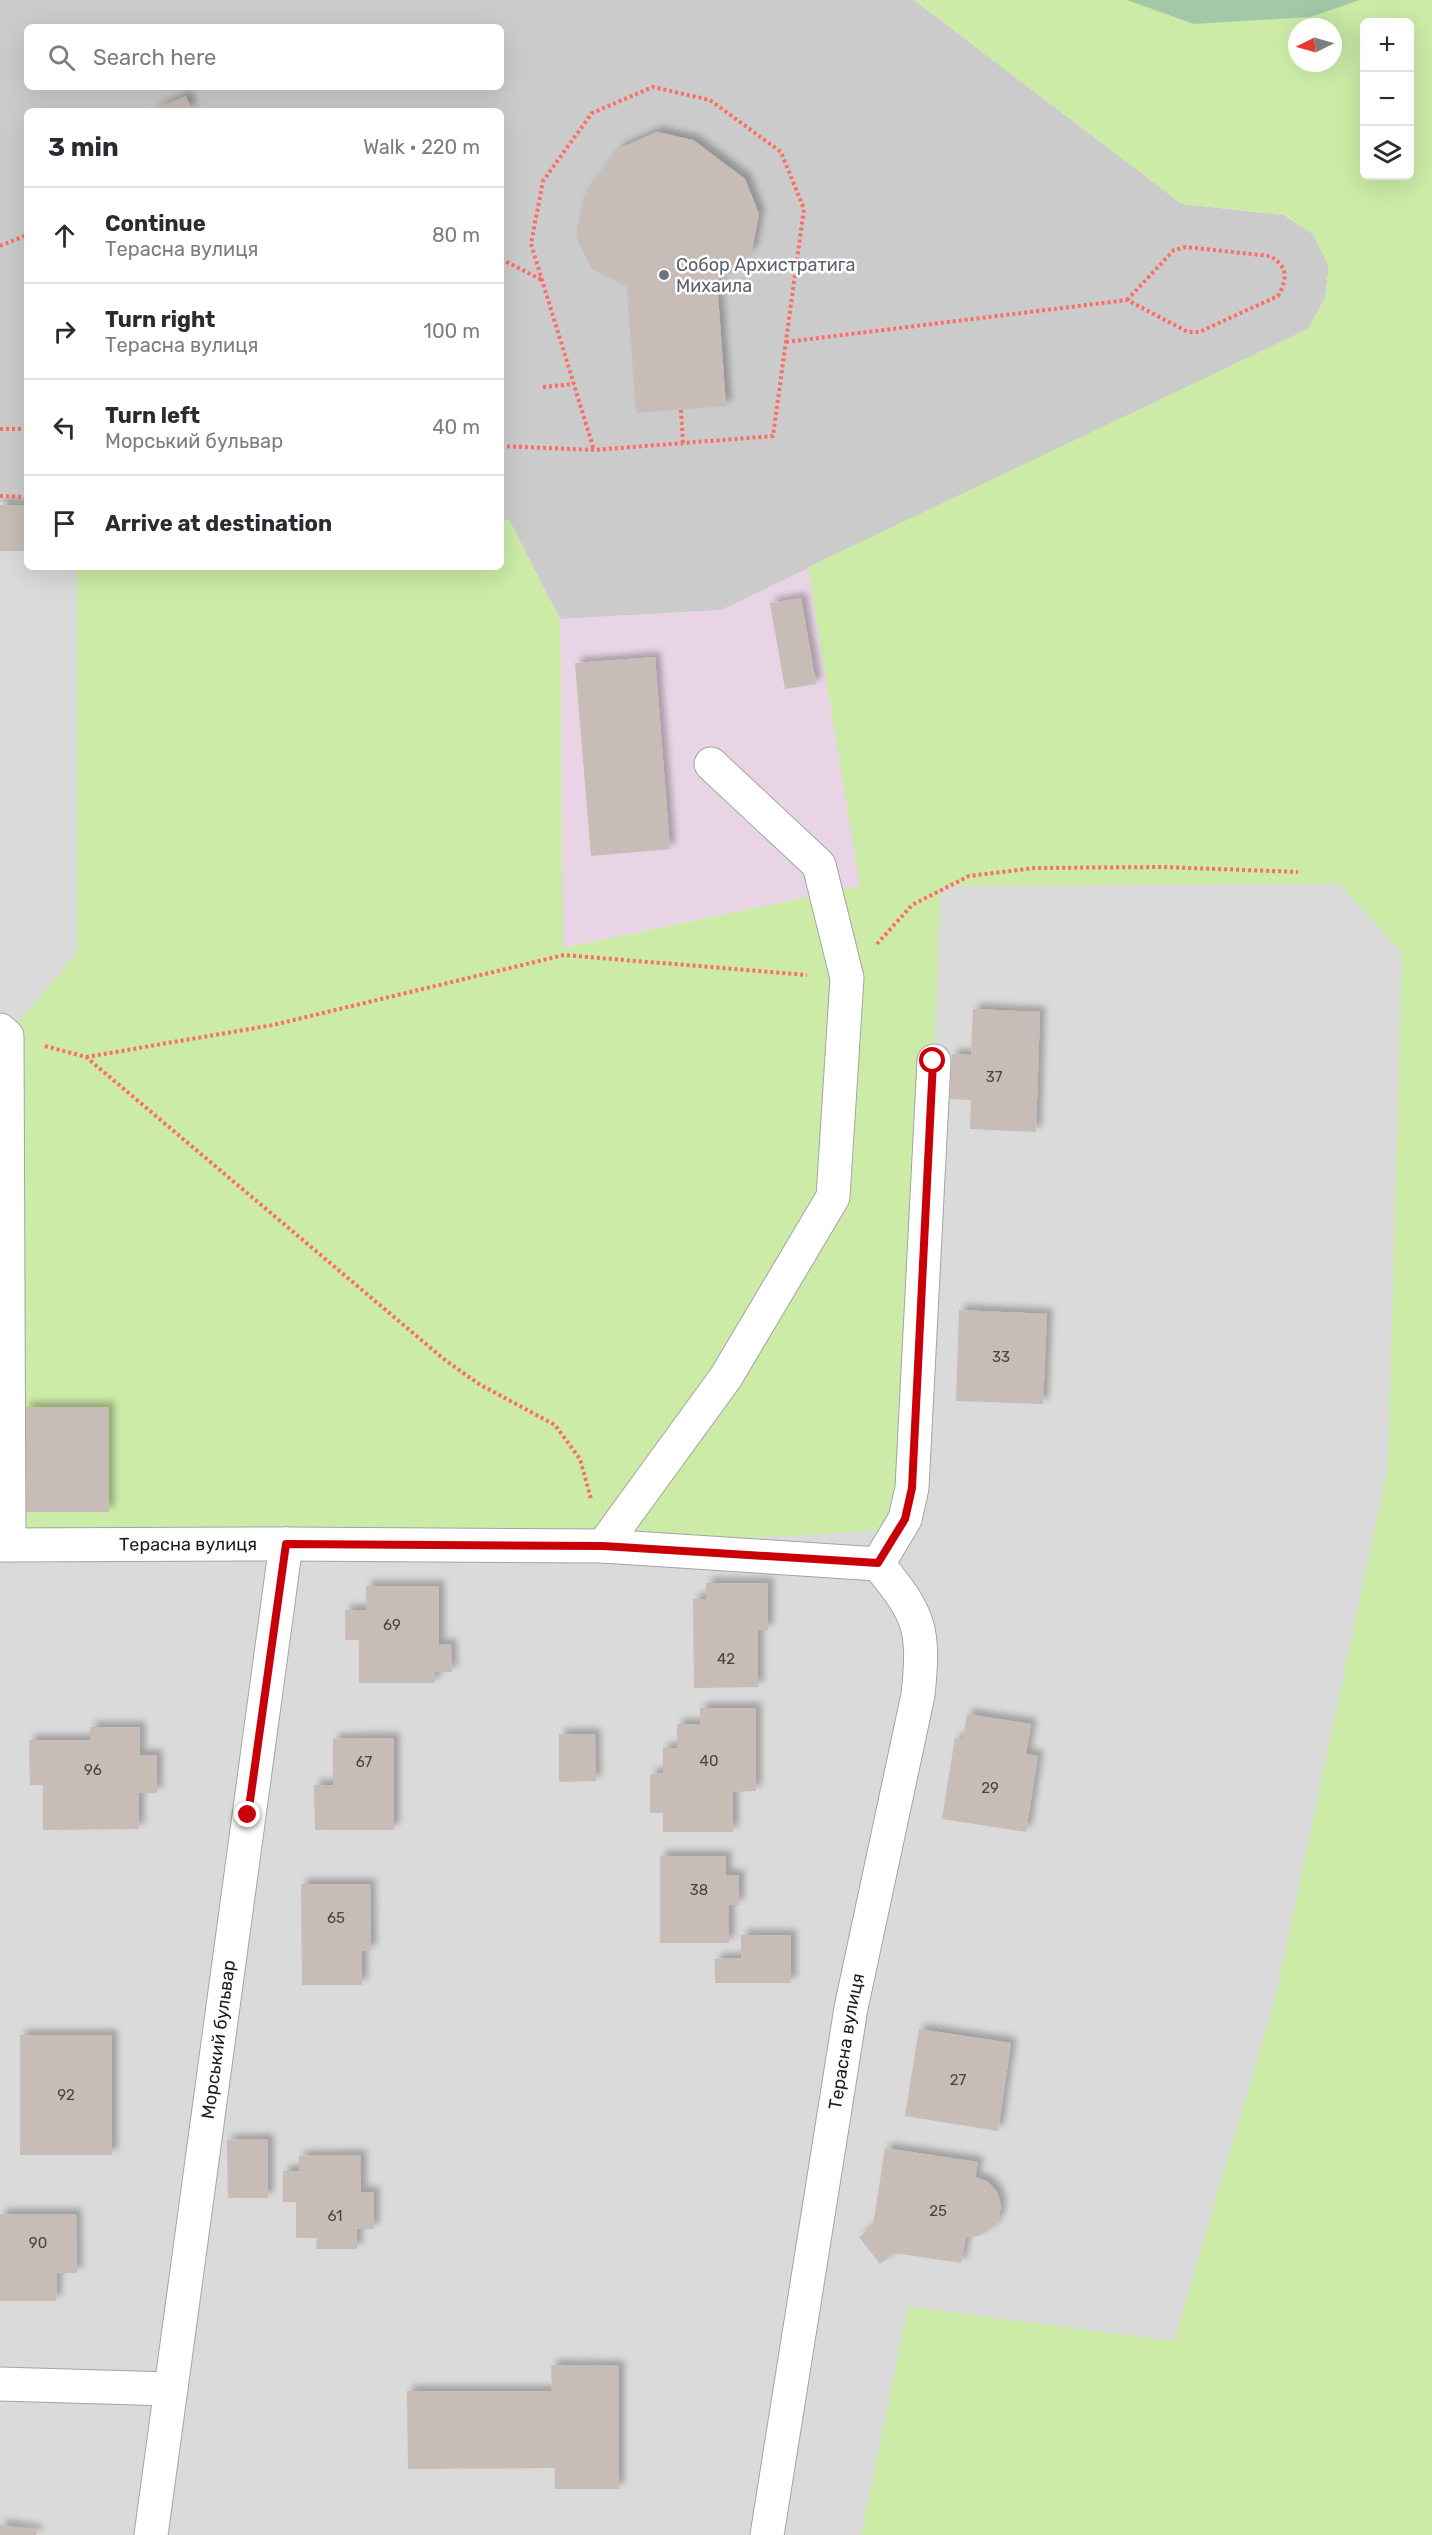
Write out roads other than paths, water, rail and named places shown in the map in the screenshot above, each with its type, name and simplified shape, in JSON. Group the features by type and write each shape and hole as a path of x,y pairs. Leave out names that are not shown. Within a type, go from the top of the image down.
{"street":[{"path":"603,1546 726,1377 833,1197 847,978 819,865 711,764"},
{"path":"4,1033 4,1545"},
{"path":"878,1563 905,1519 912,1488 933,1061"},
{"name":"Морський бульвар","path":"151,2535 286,1544"},
{"name":"Терасна вулиця","path":"4,1545 603,1546 878,1563 907,1599 918,1622 922,1656 918,1695 851,2008 767,2535"},
{"path":"0,2384 171,2389"}],"place":[{"name":"Собор Архистратига Михаила","path":"664,275"}]}
